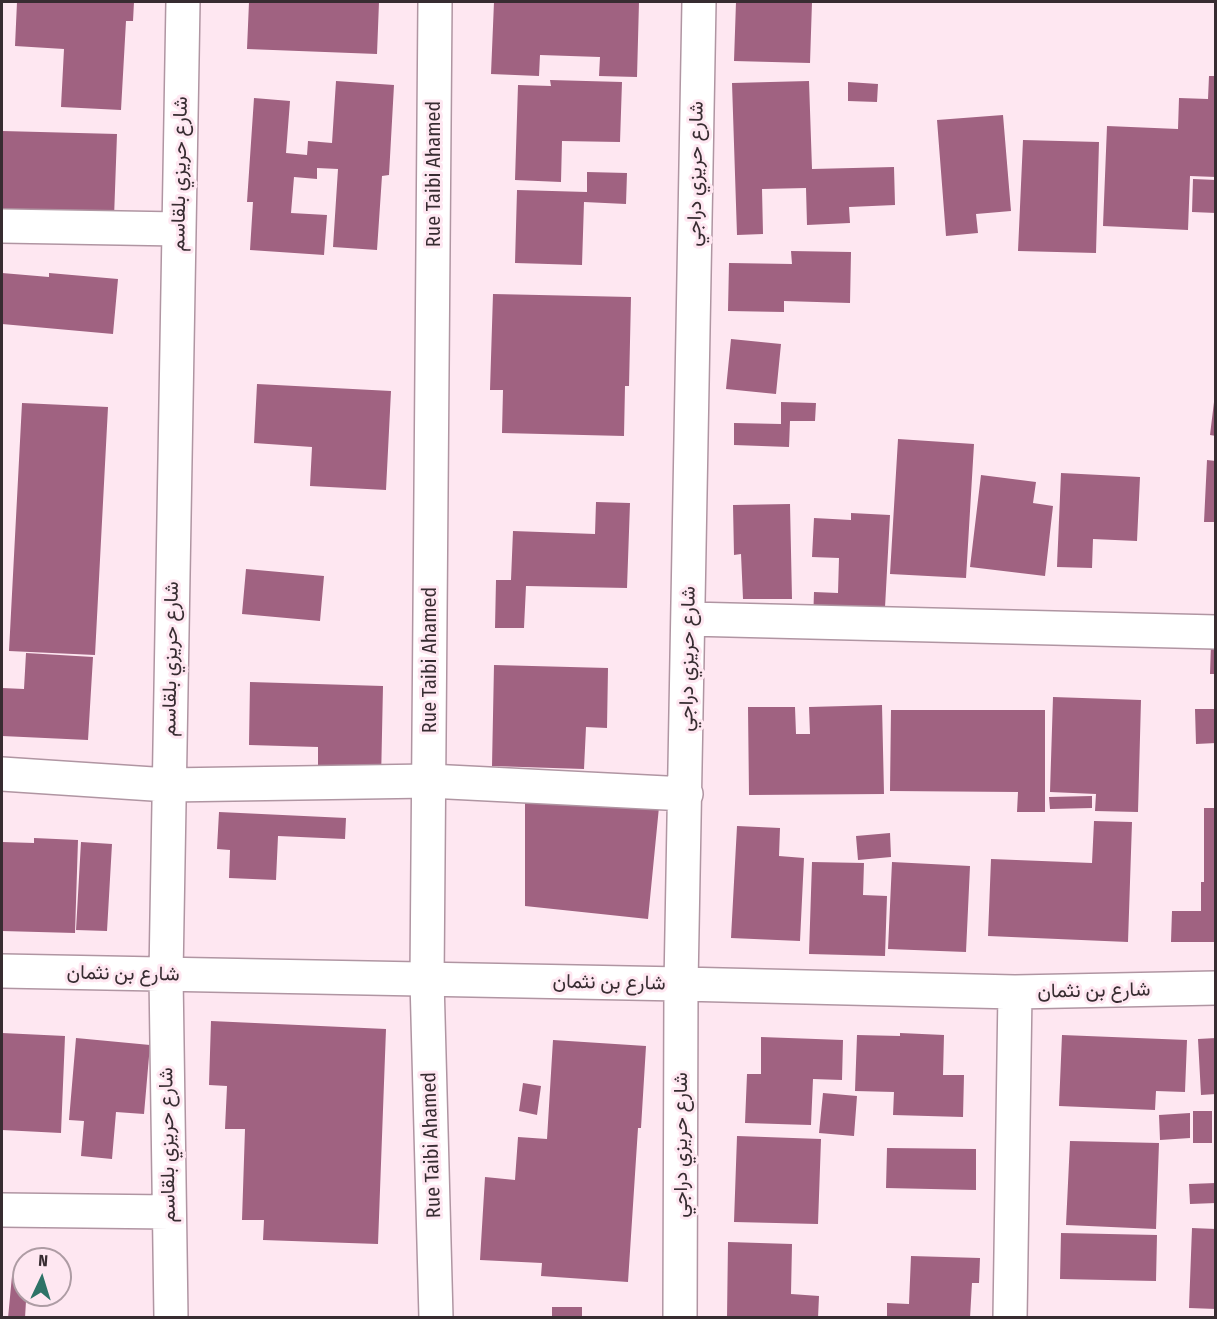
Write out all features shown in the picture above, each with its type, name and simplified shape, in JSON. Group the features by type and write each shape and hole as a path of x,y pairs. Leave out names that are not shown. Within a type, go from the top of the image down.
{"street":[{"name":"شارع حريزي بلقاسم","path":"171,1317 166,975 183,2"},
{"name":"Rue Taibi Ahamed","path":"435,2 427,980 436,1317"},
{"name":"شارع حريزي دراجي","path":"680,1317 681,984 699,2"},
{"path":"2,226 180,229"},
{"path":"689,618 1215,632"},
{"path":"2,774 168,785 429,781 686,794"},
{"name":"شارع بن نثمان","path":"2,971 1015,992 1215,988"},
{"path":"1010,1317 1015,992"},
{"path":"2,1210 169,1212"}],"building":[{"path":"17,2 134,2 133,21 126,21 121,110 61,107 64,49 15,46"},
{"path":"249,2 379,2 377,54 247,49"},
{"path":"494,2 639,2 637,77 599,76 600,57 540,55 539,76 491,74"},
{"path":"736,2 812,2 810,63 734,61"},
{"path":"1209,76 1216,76 1216,177 1190,176 1188,230 1103,226 1107,126 1178,129 1179,98 1208,99"},
{"path":"550,80 622,82 620,142 562,141 561,182 515,180 518,85 551,86"},
{"path":"336,81 394,85 389,175 382,176 377,250 333,247 338,169 317,168 317,179 294,177 291,213 327,215 324,255 250,250 253,202 247,202 254,98 290,101 286,153 307,155 308,141 332,143"},
{"path":"809,81 812,169 894,167 895,205 849,207 850,223 807,225 806,188 762,189 763,234 737,235 732,83"},
{"path":"848,82 878,84 877,102 848,101"},
{"path":"1003,115 1011,211 976,214 978,233 946,236 937,120"},
{"path":"2,131 117,134 114,218 2,236"},
{"path":"1023,140 1099,142 1096,253 1018,251"},
{"path":"587,172 627,173 626,204 584,202 582,265 515,263 517,190 587,192"},
{"path":"1193,179 1216,180 1216,213 1192,212"},
{"path":"791,251 851,252 850,303 784,301 784,312 728,311 729,263 792,264"},
{"path":"2,273 49,277 49,273 118,279 113,334 2,324"},
{"path":"493,294 631,297 629,386 625,386 624,436 502,433 503,390 490,390"},
{"path":"731,339 781,344 776,394 726,389"},
{"path":"257,384 391,391 386,490 310,486 312,447 254,443"},
{"path":"781,402 816,403 815,421 790,421 789,447 734,445 734,423 781,424"},
{"path":"1214,402 1216,403 1216,436 1210,435"},
{"path":"22,403 108,407 95,655 9,651"},
{"path":"898,439 974,444 966,578 890,574"},
{"path":"1207,460 1216,461 1216,522 1204,522"},
{"path":"1061,473 1140,477 1137,541 1093,539 1092,568 1057,567"},
{"path":"981,475 1036,482 1033,503 1053,506 1045,576 970,567"},
{"path":"596,502 630,503 627,588 526,586 524,628 495,628 496,580 511,580 513,531 595,534"},
{"path":"790,504 792,599 743,599 741,554 734,555 733,505"},
{"path":"851,513 890,515 884,626 813,623 814,592 838,593 839,558 812,557 814,518 851,520"},
{"path":"246,569 324,576 320,621 242,614"},
{"path":"1211,644 1216,644 1216,674 1210,674"},
{"path":"26,653 93,657 88,740 2,736 2,688 24,689"},
{"path":"494,665 608,668 607,728 586,727 584,769 492,766"},
{"path":"250,682 383,686 381,781 318,779 318,747 249,745"},
{"path":"1053,697 1141,700 1138,812 1095,811 1096,794 1050,792"},
{"path":"882,705 884,794 749,795 748,707 795,707 796,734 810,734 809,707"},
{"path":"1195,709 1216,709 1216,743 1196,744"},
{"path":"891,710 1045,710 1045,812 1017,812 1018,792 890,791"},
{"path":"525,795 659,807 648,919 525,906"},
{"path":"1092,796 1092,808 1050,809 1049,797"},
{"path":"1204,808 1216,808 1216,942 1171,942 1172,911 1201,911 1201,882 1204,882"},
{"path":"219,812 346,818 345,839 278,836 276,880 229,878 230,850 217,849"},
{"path":"1094,821 1132,822 1128,942 988,936 991,859 1092,863"},
{"path":"737,826 780,828 779,856 804,858 800,941 731,938"},
{"path":"890,833 891,857 858,860 856,836"},
{"path":"34,838 78,840 75,933 2,931 2,842 34,843"},
{"path":"81,842 112,844 107,931 76,930"},
{"path":"812,862 864,863 863,895 887,896 885,956 809,954"},
{"path":"892,862 970,866 966,952 888,949"},
{"path":"211,1021 386,1029 378,1244 263,1240 264,1220 242,1220 245,1129 225,1129 227,1086 209,1085"},
{"path":"2,1033 65,1036 61,1133 2,1130"},
{"path":"900,1033 944,1035 943,1075 964,1075 963,1117 893,1115 894,1092 855,1091 857,1035 900,1036"},
{"path":"1062,1035 1187,1040 1185,1092 1156,1091 1155,1110 1059,1106"},
{"path":"761,1037 843,1040 842,1080 813,1079 811,1125 745,1123 747,1074 761,1074"},
{"path":"76,1038 150,1045 144,1114 116,1112 112,1159 81,1156 84,1121 69,1120"},
{"path":"1216,1038 1216,1094 1201,1095 1198,1039"},
{"path":"553,1040 646,1046 628,1282 541,1276 542,1263 480,1260 485,1177 515,1180 518,1137 547,1139"},
{"path":"523,1083 541,1086 537,1115 519,1111"},
{"path":"823,1093 857,1096 854,1136 819,1133"},
{"path":"1193,1111 1212,1111 1212,1143 1193,1143"},
{"path":"1190,1113 1190,1138 1160,1140 1159,1115"},
{"path":"737,1136 821,1139 818,1224 734,1222"},
{"path":"1070,1141 1159,1143 1156,1229 1066,1225"},
{"path":"887,1148 976,1149 976,1190 886,1188"},
{"path":"1216,1183 1216,1203 1190,1204 1189,1184"},
{"path":"1192,1228 1216,1229 1216,1309 1189,1308"},
{"path":"1061,1233 1157,1235 1156,1281 1060,1279"},
{"path":"728,1242 792,1244 791,1294 819,1296 818,1318 727,1318"},
{"path":"911,1256 980,1258 979,1283 972,1283 970,1318 887,1318 887,1303 909,1304"},
{"path":"12,1276 12,1307 26,1307 25,1318 8,1318"},
{"path":"552,1307 582,1307 582,1318 552,1318"}]}
